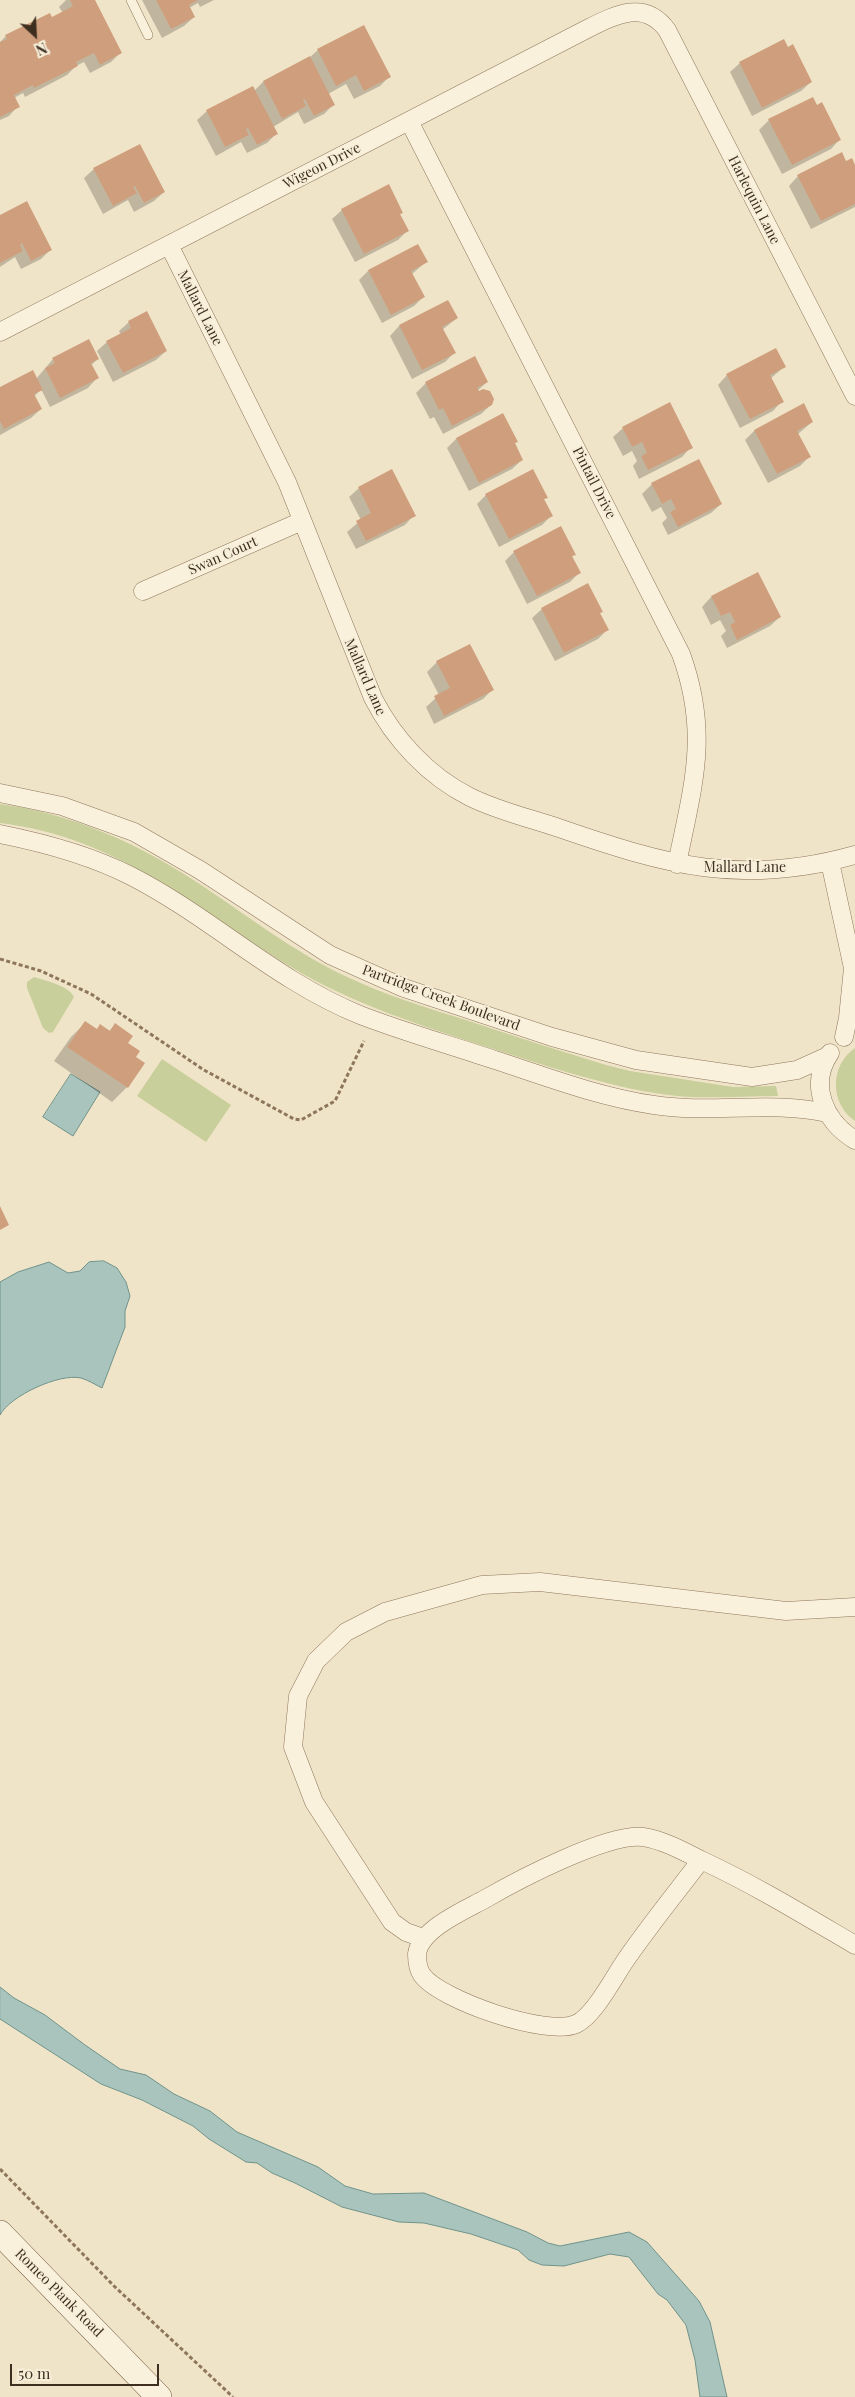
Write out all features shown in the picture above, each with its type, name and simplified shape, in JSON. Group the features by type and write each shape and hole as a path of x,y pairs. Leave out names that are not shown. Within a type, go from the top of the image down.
{"main road":[{"name":"Romeo Plank Road","path":"3,2241 160,2397"}],"street":[{"name":"Wigeon Drive","path":"0,332 613,16 631,10 647,11"},
{"name":"Harlequin Lane","path":"647,11 659,18 667,30 855,396"},
{"name":"Pintail Drive","path":"409,121 681,654 692,687 698,728 693,782 677,864"},
{"name":"Mallard Lane","path":"169,245 269,443 373,698 390,728 421,761 468,796 500,809 623,850 677,864 729,871 762,870 830,862 855,855"},
{"name":"Swan Court","path":"143,591 302,521"},
{"name":"Partridge Creek Boulevard","path":"0,793 62,806 134,832 192,864 330,955 404,988 552,1037 636,1060 752,1078 797,1070 828,1056"},
{"path":"0,834 64,849 131,876 163,895 286,978 359,1014 409,1032 570,1085 644,1103 682,1108 797,1108 827,1113"},
{"path":"830,862 854,969 848,1018 849,1034 828,1056 823,1067 820,1090 827,1113 844,1133 855,1140"},
{"path":"423,1938 406,1932 392,1922 314,1802 293,1747 298,1696 316,1661 346,1632 385,1612 482,1584 540,1582 786,1610 855,1607"},
{"path":"701,1860 625,1962 599,2003 577,2024 550,2028 508,2019 447,1993 423,1977 418,1967 417,1956 423,1938 448,1919 518,1880 610,1842 642,1837 672,1846 740,1878 854,1941"}],"lane":[{"path":"131,0 148,34"}],"path":[{"path":"0,959 41,971 91,994 220,1079 294,1120 301,1120 335,1101 364,1041"},
{"path":"0,2169 114,2286 233,2397"}],"green space":[{"path":"0,804 52,814 126,842 173,867 268,931 325,966 391,995 606,1065 630,1071 733,1087 776,1086 778,1096 689,1097 653,1093 584,1077 389,1014 339,993 291,967 188,899 154,878 119,860 83,844 43,831 0,823"},
{"path":"34,977 62,986 74,997 53,1032 49,1033 43,1028 27,988 27,982"},
{"path":"855,1048 855,1121 841,1105 836,1085 841,1065"},
{"path":"162,1059 231,1105 206,1142 137,1096"}],"water":[{"path":"71,1074 100,1092 73,1136 43,1117"},
{"path":"104,1261 117,1268 126,1282 130,1296 125,1311 125,1327 102,1388 81,1378 72,1377 48,1382 14,1400 0,1415 0,1282 18,1272 49,1262 68,1273 80,1271 89,1262"},
{"path":"0,1987 14,1998 45,2015 120,2069 146,2075 174,2094 210,2111 237,2132 318,2167 345,2186 373,2194 424,2193 527,2232 548,2243 560,2246 629,2232 647,2242 699,2301 710,2322 727,2397 700,2397 695,2360 686,2325 667,2300 658,2294 629,2257 610,2254 564,2266 542,2265 529,2260 518,2250 471,2234 424,2223 399,2222 342,2207 272,2173 257,2163 246,2162 209,2139 193,2126 142,2100 101,2084 0,2019"}],"building":[{"path":"70,0 95,0 122,53 100,65 94,53 76,62 78,66 34,88 33,85 14,95 20,107 0,117 0,42 7,39 5,35 50,13 52,17 73,6"},
{"path":"156,0 198,0 189,5 195,17 171,29"},
{"path":"364,25 391,77 364,91 356,75 336,86 317,49"},
{"path":"784,39 788,47 793,44 812,82 762,108 739,62"},
{"path":"310,56 335,105 314,116 305,99 303,100 306,106 282,119 263,81"},
{"path":"253,86 278,134 257,145 248,128 246,129 249,135 225,147 206,110"},
{"path":"813,97 817,105 822,102 841,140 792,165 768,119"},
{"path":"140,144 165,192 144,203 135,186 133,187 137,193 113,206 93,168"},
{"path":"842,152 846,161 852,158 855,165 855,204 821,221 797,175"},
{"path":"389,184 403,213 400,214 409,231 364,254 341,209"},
{"path":"27,201 52,250 31,261 22,243 20,245 23,251 0,263 0,215"},
{"path":"418,244 428,262 411,271 425,297 391,315 368,270"},
{"path":"448,300 458,318 442,327 456,353 422,370 399,325"},
{"path":"147,311 167,351 123,373 106,341 131,328 128,321"},
{"path":"89,339 99,359 91,363 99,378 60,398 45,368 55,363 52,358"},
{"path":"776,348 786,367 770,375 784,402 750,419 726,374"},
{"path":"475,356 488,382 477,388 479,391 483,389 490,391 494,399 492,405 452,426 443,408 439,410 425,382"},
{"path":"33,370 43,390 34,394 42,409 4,429 0,421 0,387"},
{"path":"670,402 693,448 648,470 641,456 647,453 642,442 632,447 622,427"},
{"path":"804,403 813,422 797,431 811,457 777,474 754,430"},
{"path":"503,413 518,442 515,443 523,460 479,483 456,438"},
{"path":"699,459 722,504 678,527 670,512 676,509 671,499 662,504 651,483"},
{"path":"392,469 416,516 366,541 356,521 371,513 358,487"},
{"path":"533,469 548,498 544,499 553,516 509,539 485,494"},
{"path":"561,526 576,555 572,556 581,573 537,596 513,551"},
{"path":"758,572 781,617 737,640 730,625 735,622 730,612 721,616 711,596"},
{"path":"588,583 603,612 600,613 609,630 564,653 541,608"},
{"path":"470,644 494,690 444,716 434,696 450,688 436,661"},
{"path":"85,1021 97,1029 100,1024 110,1031 115,1023 133,1036 128,1043 140,1051 136,1057 145,1063 128,1088 67,1047"},
{"path":"0,1206 9,1225 0,1230"}]}
